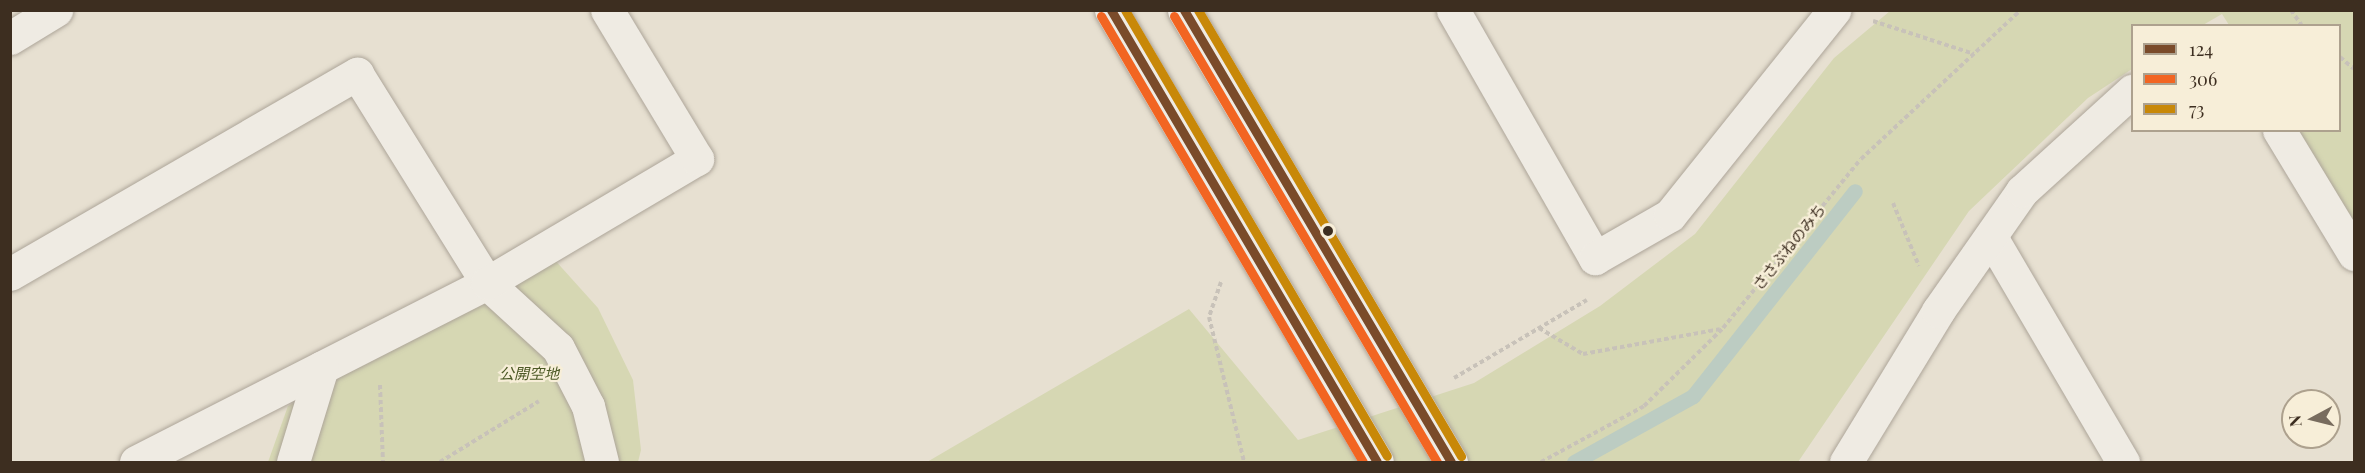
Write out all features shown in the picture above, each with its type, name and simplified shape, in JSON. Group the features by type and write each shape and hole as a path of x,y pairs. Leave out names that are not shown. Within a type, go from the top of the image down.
{"street":[{"path":"10,38 56,10"},
{"path":"136,462 487,283 697,159 607,10"},
{"path":"1111,10 1377,462"},
{"path":"1184,10 1451,462"},
{"path":"1453,10 1595,258 1670,215 1848,14"},
{"path":"10,274 357,74 487,283 558,348 588,406 602,462"},
{"path":"1846,462 1938,311 2022,191 2131,93"},
{"path":"2280,132 2355,254"},
{"path":"1991,237 2123,462"},
{"path":"293,462 322,367"}],"path":[{"name":"ささぶねのみち","path":"1541,462 1644,406 1723,328 1861,159 2021,10"},
{"path":"2291,10 2301,24"},
{"path":"1848,14 1974,54"},
{"path":"2341,58 2355,69"},
{"path":"1893,202 1938,311"},
{"path":"1454,378 1589,299 1595,258"},
{"path":"1221,282 1209,316 1244,462"},
{"path":"1539,328 1583,354 1723,328"},
{"path":"378,339 383,462"},
{"path":"440,462 574,379"}],"green space":[{"path":"1890,11 2354,11 2354,227 2296,132 2341,132 2341,24 2228,24 2222,14 2205,24 2131,24 2131,70 2088,98 1969,211 1798,462 927,462 1189,309 1298,440 1474,383 1600,306 1695,234 1834,58"},
{"name":"公開空地","path":"553,258 598,308 633,380 641,450 638,462 268,462 288,406"}],"waterway":[{"path":"1574,462 1693,396 1855,191"}],"transit line":[{"name":"124","path":"1111,10 1377,462"},
{"name":"73","path":"1125,10 1387,456"},
{"name":"124","path":"1184,10 1451,462"},
{"name":"73","path":"1198,10 1461,456"},
{"name":"306","path":"1101,16 1363,462"},
{"name":"306","path":"1174,16 1437,462"}]}
